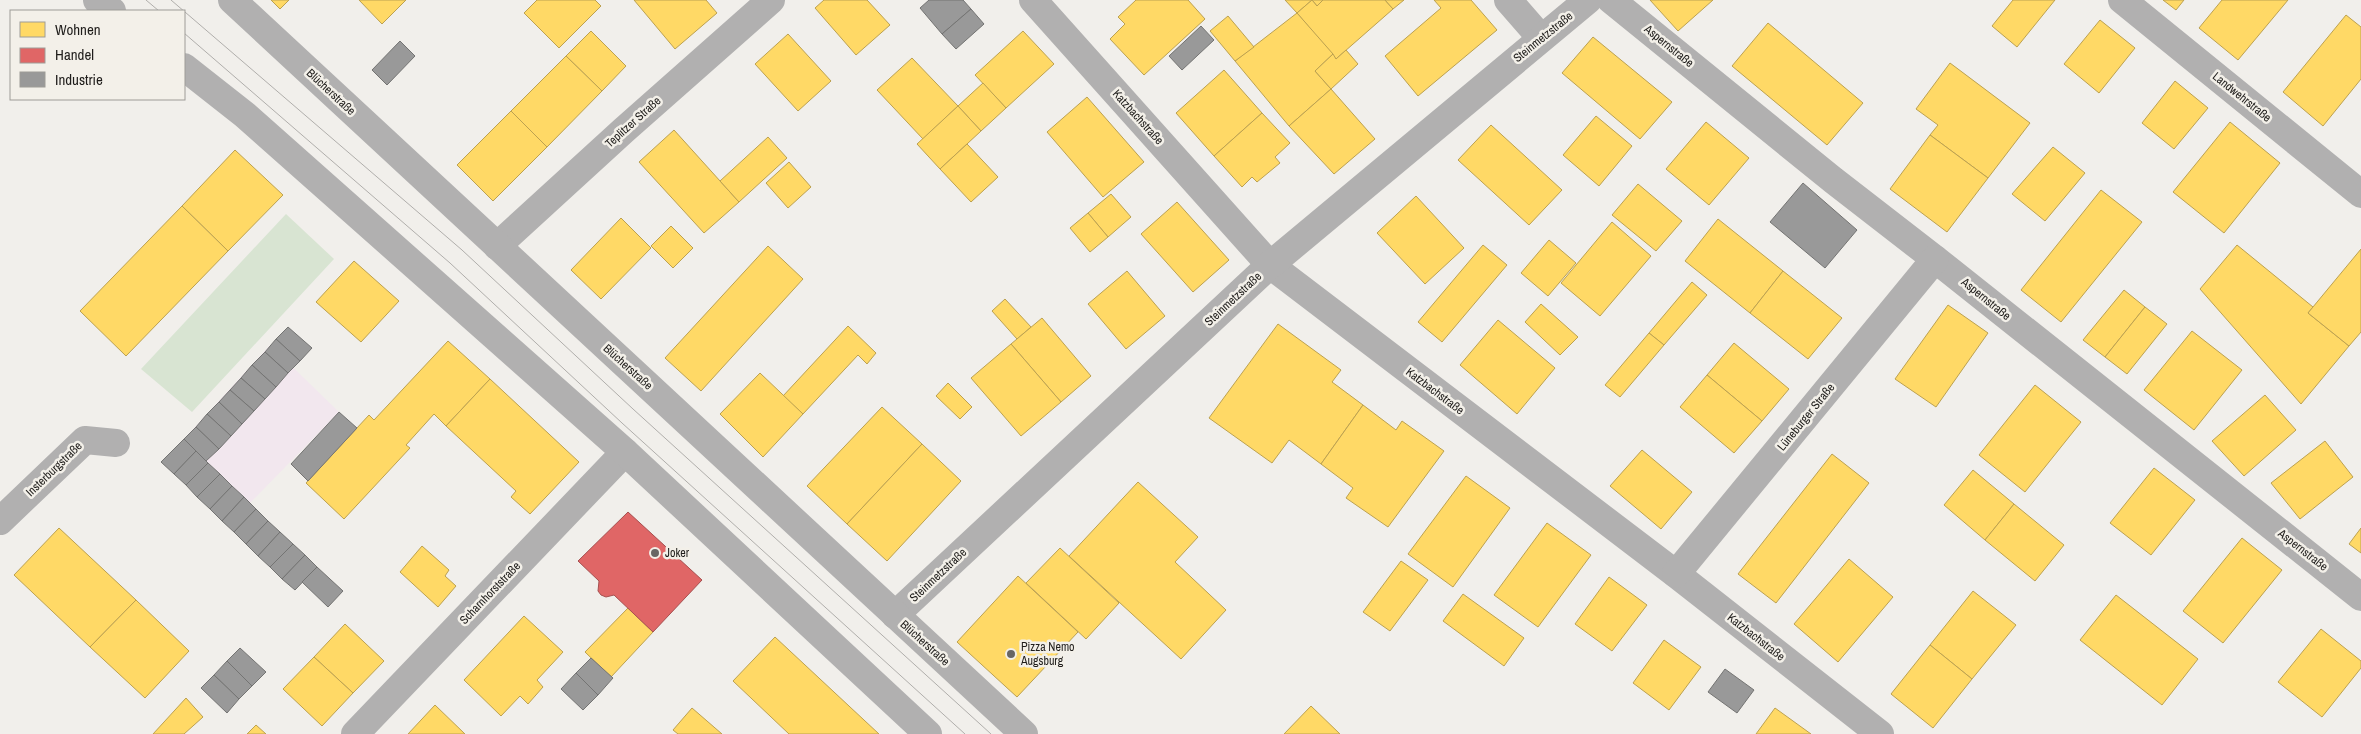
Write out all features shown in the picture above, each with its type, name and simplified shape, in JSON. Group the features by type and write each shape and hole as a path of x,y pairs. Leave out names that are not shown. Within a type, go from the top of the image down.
{"street":[{"path":"97,0 111,10"},
{"name":"Blücherstraße","path":"232,0 1024,734"},
{"name":"Teplitzer Straße","path":"497,246 771,0"},
{"name":"Katzbachstraße","path":"1033,0 1270,265 1676,574 1880,734"},
{"path":"1508,0 1541,38"},
{"name":"Steinmetzstraße","path":"895,615 1270,265 1588,0"},
{"name":"Aspernstraße","path":"1611,0 1833,180 1936,259 2361,597"},
{"name":"Landwehrstraße","path":"2122,0 2361,194"},
{"path":"185,68 246,115 625,452 928,734"},
{"name":"Lüneburger Straße","path":"1676,574 1936,259"},
{"name":"Insterburgstraße","path":"0,521 85,440 116,443"},
{"name":"Scharnhorststraße","path":"355,734 625,452"}],"shaded area":[{"path":"270,345 339,412 250,503 184,439"}],"green space":[{"path":"286,214 334,259 192,412 141,369"}],"building: Wohnen":[{"path":"271,0 289,0 280,9"},
{"path":"359,0 406,0 382,24"},
{"path":"537,0 595,0 601,6 559,48 524,13"},
{"path":"634,0 706,0 717,13 675,49"},
{"path":"824,0 867,0 890,25 856,55 815,8"},
{"path":"1136,0 1188,0 1205,19 1144,75 1110,39 1125,24 1118,17"},
{"path":"1285,0 1312,0 1297,13"},
{"path":"1312,0 1323,0 1317,6"},
{"path":"1312,0 1317,6 1323,0 1385,0 1393,9 1336,59 1297,13"},
{"path":"1385,0 1404,0 1393,9"},
{"path":"1434,0 1471,0 1497,30 1418,96 1385,56 1441,8"},
{"path":"1650,0 1713,0 1678,31"},
{"path":"2013,0 2055,0 2017,47 1992,26"},
{"path":"2163,0 2184,0 2176,10"},
{"path":"2222,0 2288,0 2238,60 2199,28"},
{"path":"1297,13 1333,54 1315,71 1331,89 1289,126 1235,61"},
{"path":"2346,15 2361,27 2361,79 2323,126 2283,92"},
{"path":"1228,16 1254,47 1235,61 1210,31"},
{"path":"2100,20 2135,48 2099,93 2064,64"},
{"path":"1768,23 1863,103 1827,145 1732,66"},
{"path":"591,31 626,66 602,91 566,56"},
{"path":"1023,31 1054,64 1006,108 975,75"},
{"path":"788,34 831,81 798,111 755,64"},
{"path":"1593,37 1672,102 1640,139 1562,73"},
{"path":"1346,50 1358,64 1331,89 1315,71 1333,54 1336,59"},
{"path":"566,56 602,91 547,147 511,111"},
{"path":"912,58 958,106 923,139 877,90"},
{"path":"1950,63 2030,123 1988,178 1930,135 1938,125 1916,109"},
{"path":"1224,70 1262,113 1214,156 1176,113"},
{"path":"2175,81 2208,108 2174,149 2142,123"},
{"path":"983,83 1006,108 981,131 958,106"},
{"path":"1331,89 1375,139 1334,174 1289,126"},
{"path":"1087,97 1144,162 1103,197 1047,132"},
{"path":"958,106 981,131 940,169 917,144"},
{"path":"511,111 547,147 493,201 457,165"},
{"path":"1262,113 1290,143 1275,157 1280,163 1257,182 1252,177 1242,187 1214,156"},
{"path":"1596,116 1632,146 1599,186 1563,155"},
{"path":"1706,122 1749,158 1709,205 1666,169"},
{"path":"2230,122 2280,163 2224,233 2173,192"},
{"path":"1491,125 1562,190 1529,225 1458,160"},
{"path":"674,130 739,202 704,233 639,162"},
{"path":"1930,135 1988,178 1947,232 1890,189"},
{"path":"768,137 787,158 739,202 720,181"},
{"path":"967,144 998,177 971,202 940,169"},
{"path":"2053,147 2085,173 2045,221 2012,194"},
{"path":"235,150 283,195 228,251 182,206"},
{"path":"789,162 811,187 788,208 766,183"},
{"path":"1638,184 1682,221 1656,251 1612,215"},
{"path":"2101,190 2142,222 2061,322 2021,290"},
{"path":"1111,194 1131,217 1108,237 1088,213"},
{"path":"1416,196 1464,248 1425,284 1377,233"},
{"path":"1177,202 1229,260 1193,292 1141,234"},
{"path":"182,206 228,251 126,356 80,311"},
{"path":"1088,213 1108,237 1090,252 1070,228"},
{"path":"621,218 651,248 601,299 571,270"},
{"path":"1718,219 1783,271 1750,313 1685,261"},
{"path":"1612,222 1651,256 1600,316 1561,283"},
{"path":"671,226 693,248 673,268 651,246"},
{"path":"1549,240 1576,263 1548,296 1521,273"},
{"path":"1483,245 1507,265 1442,342 1418,322"},
{"path":"2237,245 2313,307 2308,313 2349,346 2301,404 2200,289"},
{"path":"768,246 803,279 701,391 665,358"},
{"path":"2361,249 2361,332 2349,346 2308,313"},
{"path":"354,261 399,301 361,342 316,302"},
{"path":"1127,271 1165,316 1126,349 1088,304"},
{"path":"1783,271 1842,318 1808,359 1750,313"},
{"path":"1692,282 1707,295 1664,345 1649,333"},
{"path":"2124,290 2145,307 2105,357 2083,340"},
{"path":"1005,299 1031,327 1017,339 992,311"},
{"path":"1541,304 1578,337 1560,355 1525,322"},
{"path":"1948,305 1988,333 1936,407 1895,379"},
{"path":"2145,307 2167,324 2127,374 2105,357"},
{"path":"1042,318 1091,376 1061,402 1011,344"},
{"path":"1498,320 1555,368 1517,414 1460,365"},
{"path":"1278,324 1341,370 1332,382 1363,405 1321,464 1289,440 1272,463 1209,418"},
{"path":"848,326 876,353 867,364 858,355 803,414 783,396"},
{"path":"2192,331 2242,370 2194,430 2144,390"},
{"path":"1649,333 1664,345 1620,397 1605,385"},
{"path":"448,341 490,379 446,426 434,414 406,445 410,448 344,519 306,483 369,415 374,420"},
{"path":"1734,343 1789,389 1762,421 1707,375"},
{"path":"1011,344 1061,402 1021,436 971,378"},
{"path":"760,373 803,414 763,457 720,414"},
{"path":"1707,375 1762,421 1734,453 1680,407"},
{"path":"490,379 579,462 530,514 511,497 516,491 446,426"},
{"path":"948,383 972,407 960,419 936,396"},
{"path":"2035,385 2081,422 2025,492 1979,455"},
{"path":"2265,395 2296,430 2244,476 2212,441"},
{"path":"1363,405 1396,430 1402,421 1444,451 1388,527 1346,498 1353,488 1321,464"},
{"path":"882,407 922,444 847,524 807,486"},
{"path":"2325,441 2353,477 2300,519 2271,483"},
{"path":"922,444 961,481 887,561 847,524"},
{"path":"1642,450 1692,492 1661,529 1610,486"},
{"path":"1832,454 1869,483 1776,603 1738,574"},
{"path":"2154,468 2195,500 2151,555 2110,523"},
{"path":"1973,470 2014,504 1985,540 1944,505"},
{"path":"1466,476 1510,508 1453,587 1408,554"},
{"path":"1138,482 1198,537 1175,562 1226,610 1181,659 1069,556"},
{"path":"2014,504 2064,545 2035,581 1985,540"},
{"path":"1547,523 1591,555 1538,627 1494,595"},
{"path":"59,528 136,600 90,647 14,575"},
{"path":"2361,528 2361,553 2349,544"},
{"path":"2242,538 2282,570 2223,643 2183,611"},
{"path":"422,546 449,570 445,576 456,586 438,607 400,572"},
{"path":"1060,548 1119,603 1086,639 1026,583"},
{"path":"1849,559 1893,597 1838,662 1794,624"},
{"path":"1401,561 1428,580 1390,631 1363,612"},
{"path":"1018,576 1078,632 1017,697 957,642"},
{"path":"1609,577 1647,605 1612,651 1575,624"},
{"path":"1973,591 2016,625 1972,679 1930,645"},
{"path":"1463,594 1524,638 1504,666 1443,621"},
{"path":"2116,595 2198,659 2162,705 2080,640"},
{"path":"136,600 189,651 145,698 90,647"},
{"path":"628,608 653,632 611,677 585,652"},
{"path":"524,616 563,652 537,680 543,687 528,704 520,696 501,716 464,680"},
{"path":"345,624 384,661 353,693 314,657"},
{"path":"2321,629 2361,661 2361,668 2322,717 2278,682"},
{"path":"775,637 879,734 789,734 733,681"},
{"path":"1664,640 1701,667 1669,710 1633,683"},
{"path":"1930,645 1972,679 1933,728 1891,694"},
{"path":"314,657 353,693 322,726 283,689"},
{"path":"186,698 203,717 184,734 153,734"},
{"path":"435,705 465,734 408,734"},
{"path":"1311,706 1340,734 1284,734"},
{"path":"692,708 722,734 678,734 673,730"},
{"path":"1775,708 1811,734 1756,734"},
{"path":"256,725 266,734 247,734"}],"building: Handel":[{"path":"628,512 702,580 653,632 614,595 606,597 601,595 598,591 599,581 578,561"}],"building: Industrie":[{"path":"929,0 963,0 971,9 942,34 920,8"},
{"path":"971,9 984,24 956,49 942,34"},
{"path":"1201,26 1214,40 1182,70 1169,56"},
{"path":"400,41 415,56 387,85 372,70"},
{"path":"1803,183 1857,230 1825,268 1770,222"},
{"path":"288,327 312,348 300,361 276,339"},
{"path":"276,339 300,361 288,373 265,352"},
{"path":"265,352 288,373 276,387 252,365"},
{"path":"252,365 276,387 265,399 241,378"},
{"path":"241,378 265,399 254,411 230,390"},
{"path":"230,390 254,411 242,424 219,402"},
{"path":"219,402 242,424 231,436 207,414"},
{"path":"339,412 357,428 308,481 291,464"},
{"path":"207,414 231,436 219,449 196,427"},
{"path":"196,427 219,449 206,461 184,439"},
{"path":"184,439 196,451 174,474 161,462"},
{"path":"196,451 208,463 186,485 174,474"},
{"path":"208,463 220,474 197,497 186,485"},
{"path":"220,474 232,486 210,509 197,497"},
{"path":"232,486 244,497 222,521 210,509"},
{"path":"244,497 256,509 234,532 222,521"},
{"path":"256,509 268,521 246,544 234,532"},
{"path":"268,521 280,532 258,556 246,544"},
{"path":"280,532 293,544 270,567 258,556"},
{"path":"293,544 305,555 282,579 270,567"},
{"path":"305,555 317,567 295,590 282,579"},
{"path":"317,567 343,591 328,607 302,582"},
{"path":"240,648 266,672 252,686 227,661"},
{"path":"591,658 613,678 598,695 576,673"},
{"path":"227,661 252,686 239,699 214,675"},
{"path":"1725,669 1754,690 1737,713 1708,692"},
{"path":"576,673 598,695 583,710 561,689"},
{"path":"214,675 239,699 227,713 201,688"}],"tram line":[{"path":"146,0 158,10"},
{"path":"171,0 183,10"},
{"path":"185,12 462,250 633,409 991,734"},
{"path":"185,34 450,263 622,423 965,734"}],"place":[{"name":"Joker","path":"655,553"},
{"name":"Pizza Nemo Augsburg","path":"1011,654"}]}
